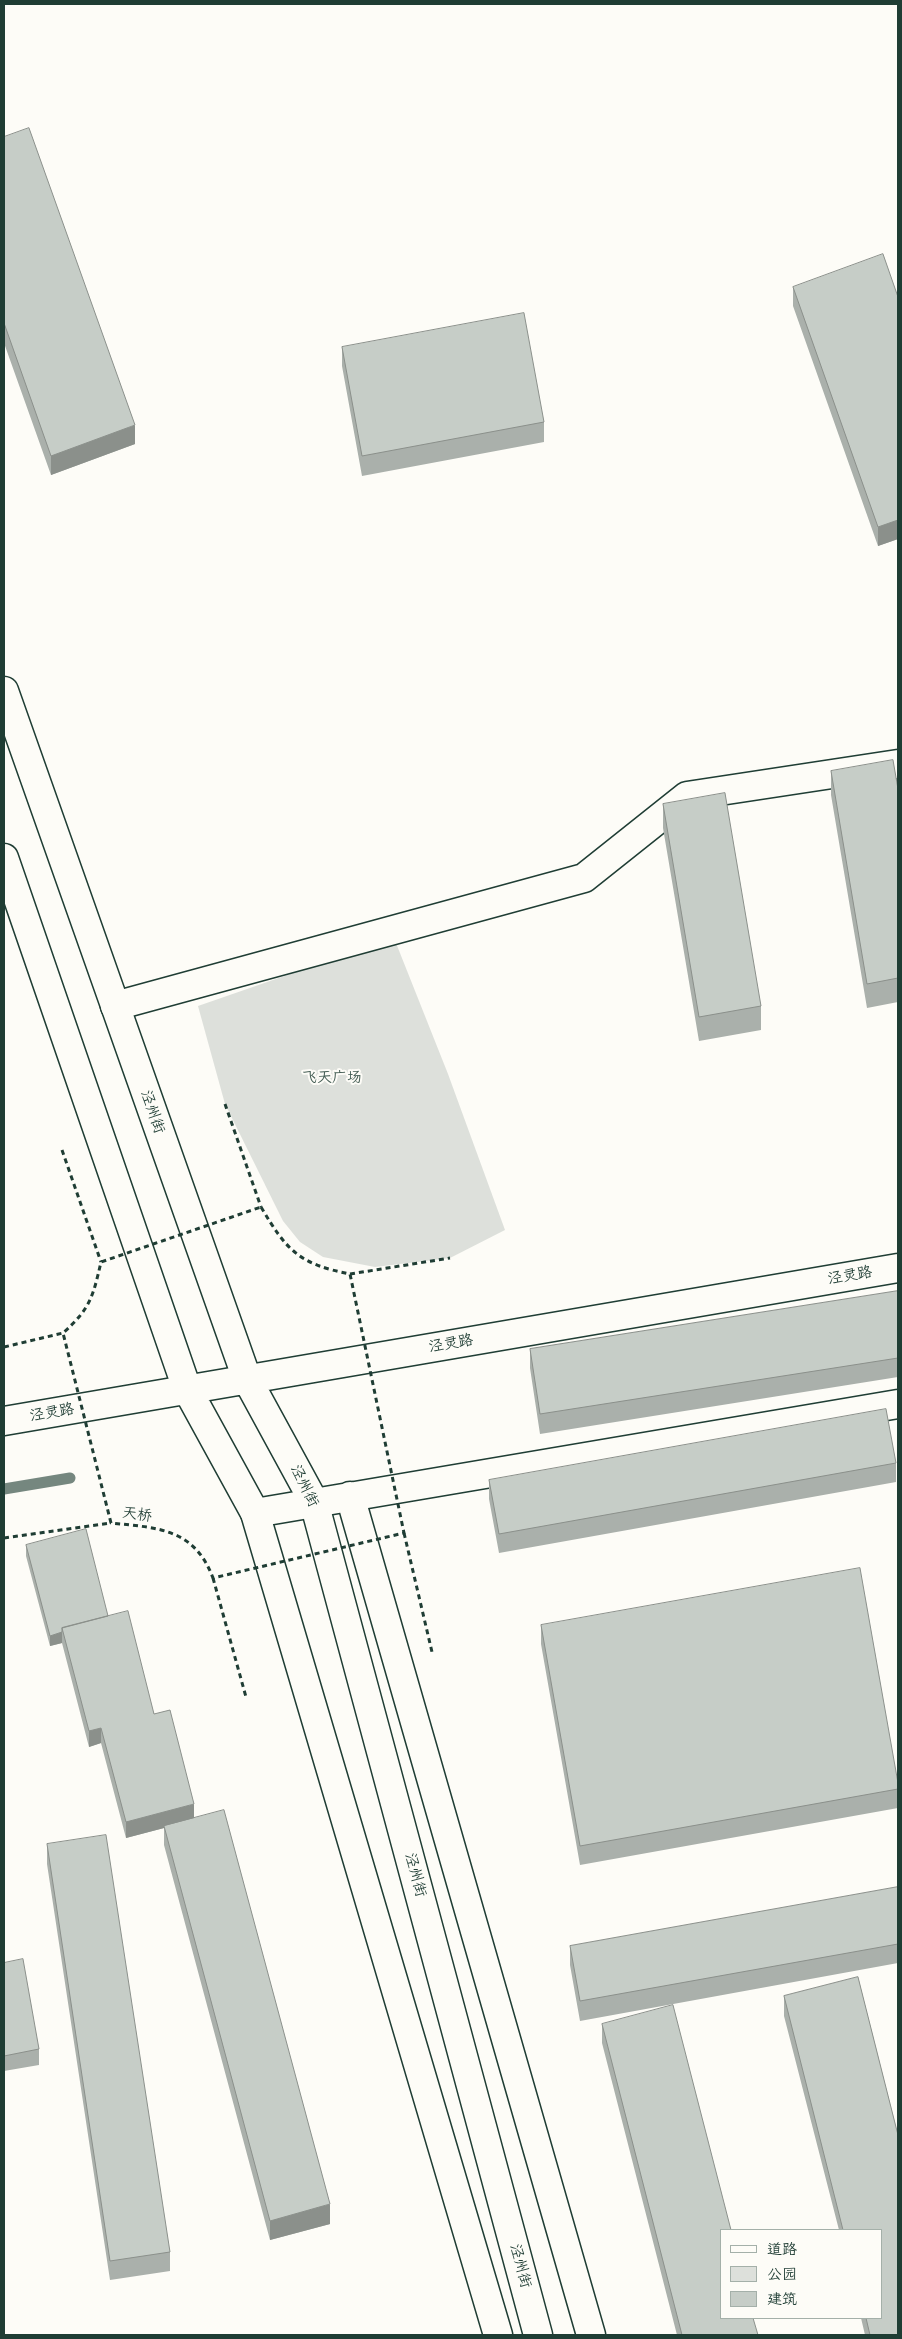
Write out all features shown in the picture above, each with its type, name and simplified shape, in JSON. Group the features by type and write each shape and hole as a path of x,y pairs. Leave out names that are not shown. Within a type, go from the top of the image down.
{"main road":[{"name":"泾州街","path":"4,691 247,1379 314,1502 538,2335"},
{"path":"115,1006 584,878 687,796 898,764"},
{"path":"4,858 187,1389 255,1513 498,2335"},
{"name":"泾灵路","path":"4,1421 898,1268"},
{"path":"255,1513 898,1404"},
{"path":"350,1496 591,2335"}],"path":[{"path":"225,1104 261,1207 278,1236 298,1257 321,1268 350,1274 450,1258"},
{"path":"4,1347 63,1333 82,1315 95,1288 100,1262 62,1150"},
{"path":"100,1262 261,1207"},
{"path":"350,1274 404,1533 432,1652"},
{"name":"天桥","path":"63,1333 111,1523 166,1530 189,1542 206,1560 214,1578 246,1697"},
{"path":"4,1538 111,1523"},
{"path":"214,1578 404,1533"}],"green space":[{"name":"飞天广场","path":"394,938 448,1074 505,1230 450,1258 375,1267 323,1257 300,1242 283,1221 225,1104 198,1006"}],"building":[{"path":"29,128 135,425 51,456 4,323 4,137"},
{"path":"883,254 898,297 898,520 878,527 793,287"},
{"path":"524,313 544,422 362,456 342,347"},
{"path":"893,760 898,789 898,978 867,984 831,771"},
{"path":"725,793 761,1006 699,1017 663,804"},
{"path":"898,1291 898,1358 540,1414 530,1349"},
{"path":"886,1409 896,1463 499,1534 489,1480"},
{"path":"86,1529 108,1616 62,1628 62,1632 50,1636 26,1545"},
{"path":"860,1568 898,1789 580,1846 541,1625"},
{"path":"128,1611 154,1714 170,1710 194,1804 126,1822 101,1728 89,1731 62,1628"},
{"path":"224,1810 330,2204 270,2221 164,1826"},
{"path":"106,1835 170,2252 110,2261 47,1844"},
{"path":"898,1887 898,1944 580,2001 570,1946"},
{"path":"23,1959 39,2049 4,2056 4,1963"},
{"path":"858,1977 898,2135 898,2335 870,2335 866,2319 882,2319 882,2229 843,2229 784,1996"},
{"path":"673,2005 731,2229 720,2229 720,2319 753,2319 758,2335 682,2335 602,2024"}],"waterway":[{"path":"4,1489 70,1478"}]}
